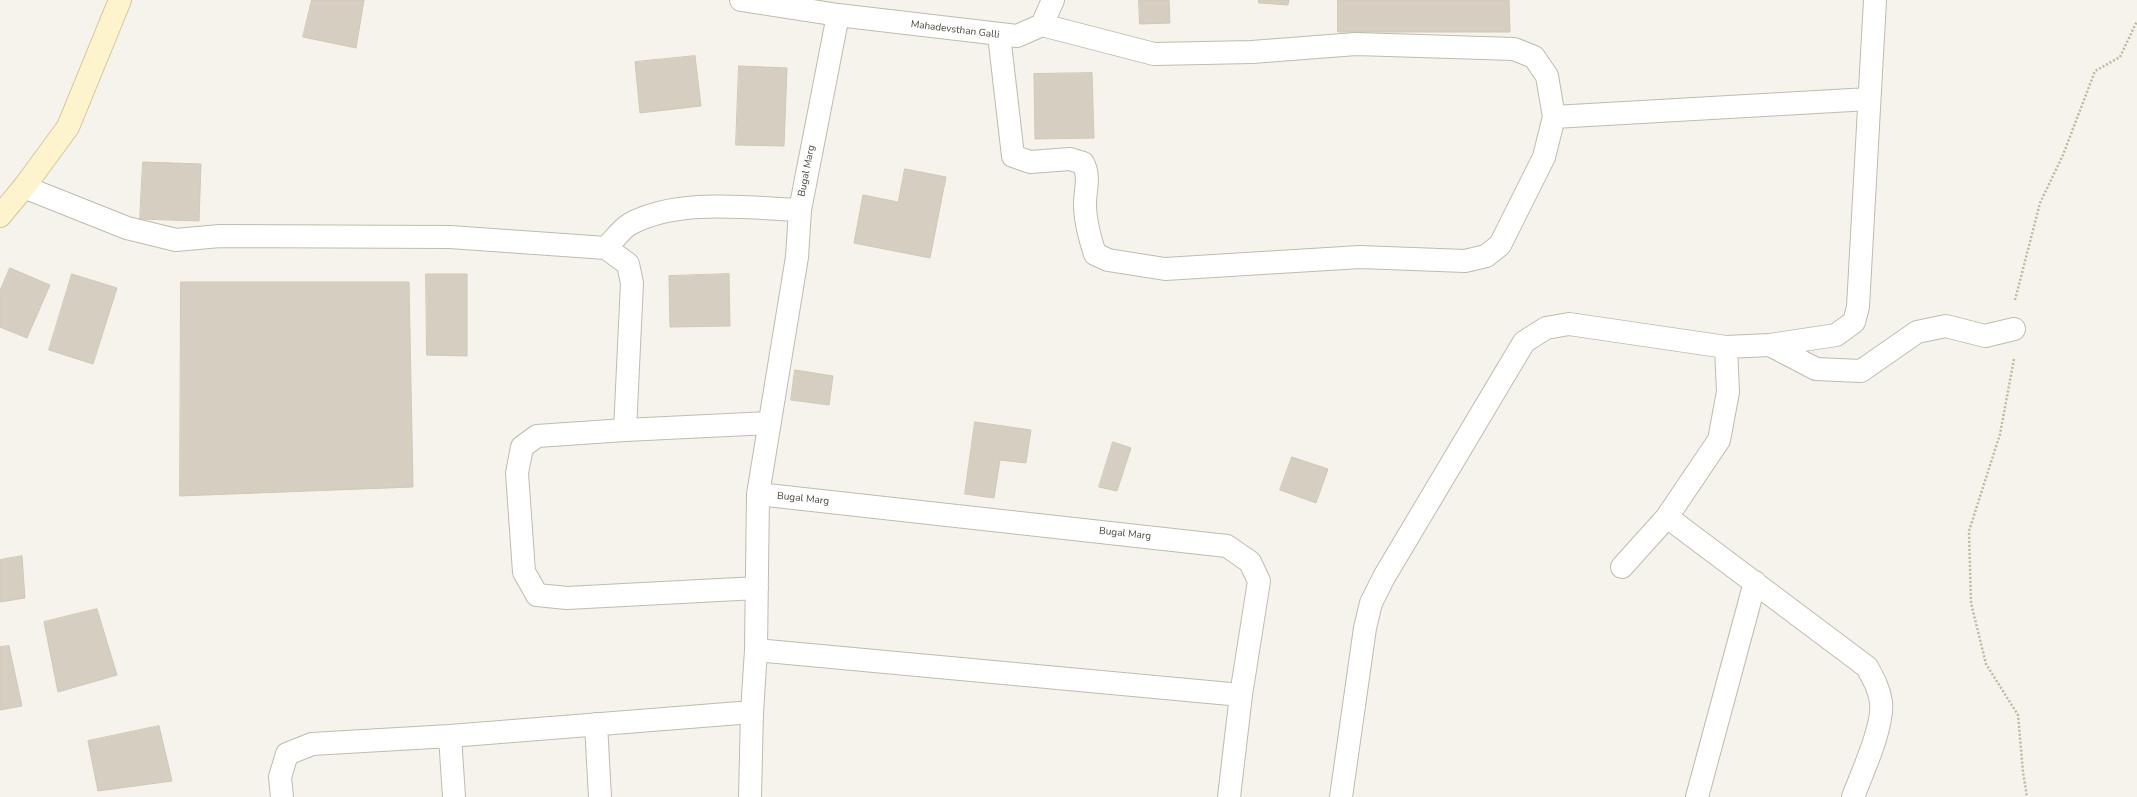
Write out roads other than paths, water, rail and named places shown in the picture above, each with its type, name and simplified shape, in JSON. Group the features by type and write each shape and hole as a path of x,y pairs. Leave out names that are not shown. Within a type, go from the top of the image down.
{"main road":[{"path":"0,216 24,187 68,127 120,0"}],"street":[{"name":"Mahadevsthan Galli","path":"741,0 838,15 999,36 1017,36 1042,25"},
{"path":"999,36 1013,156 1030,162 1070,159 1083,163 1088,172 1085,208 1095,254 1108,260 1165,269 1360,257 1465,262 1486,256 1500,245 1544,157 1554,117 1548,76 1534,57 1514,49 1356,44 1252,52 1154,54 1042,25 1053,0"},
{"path":"1341,797 1365,628 1371,603 1384,577 1524,342 1546,328 1569,324 1726,347 1770,345 1836,335 1854,322 1858,307 1875,0"},
{"name":"Bugal Marg","path":"750,797 752,712 756,650 758,494 797,257 800,210 838,15"},
{"path":"1554,117 1869,99"},
{"path":"24,187 127,228 176,240 220,236 450,237 606,248 628,264 632,283 625,430"},
{"path":"606,248 628,225 658,213 714,206 800,210"},
{"path":"1770,345 1816,369 1861,371 1917,332 1946,326 1985,336 2014,329"},
{"path":"1622,567 1667,517 1719,440 1728,392 1726,347"},
{"path":"757,588 567,598 538,595 524,572 517,472 522,447 537,436 769,423"},
{"name":"Bugal Marg","path":"758,494 1227,546 1250,562 1259,581 1241,694 1229,797"},
{"path":"1667,517 1867,667 1876,683 1881,702 1879,725 1853,797"},
{"path":"1697,797 1755,582"},
{"path":"756,650 1241,694"},
{"path":"282,797 280,777 287,754 312,744 450,736 752,712"},
{"path":"596,724 600,797"},
{"path":"450,736 454,797"}]}
